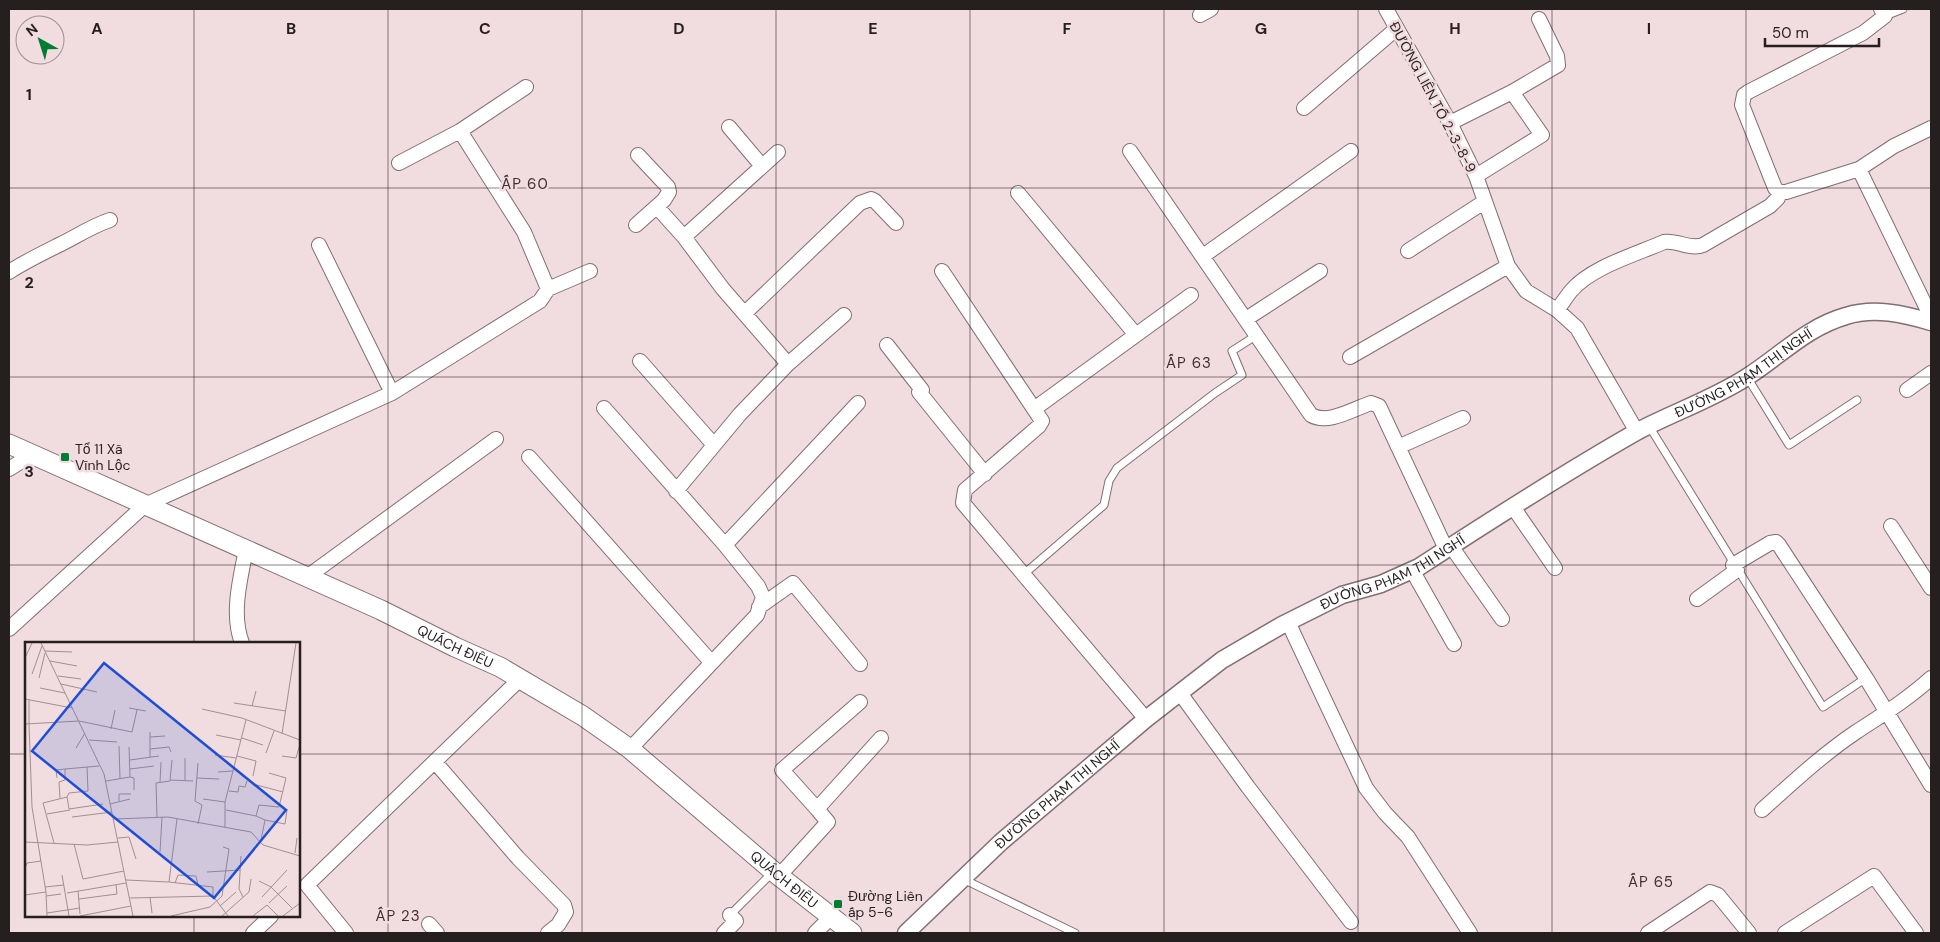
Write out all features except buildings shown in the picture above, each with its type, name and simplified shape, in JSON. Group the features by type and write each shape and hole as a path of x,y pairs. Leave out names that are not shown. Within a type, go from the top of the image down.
{"main road":[{"name":"QUÁCH ĐIÊU","path":"9,444 307,577 500,666 583,716 630,749 777,873 852,933"}],"street":[{"name":"ĐƯỜNG LIÊN TỔ 2-3-8-9","path":"1386,9 1450,123 1476,176 1508,266 1526,291 1558,310 1577,328 1643,429"},
{"path":"1883,12 1863,32 1744,95 1742,105 1776,188 1780,192 1786,192 1859,169 1894,146 1931,128"},
{"path":"1450,123 1512,92 1558,65 1557,56 1539,19"},
{"path":"1304,108 1396,29"},
{"path":"399,163 460,131 526,87"},
{"path":"1476,176 1542,135 1512,92"},
{"path":"728,127 762,166"},
{"path":"460,131 524,232 548,289"},
{"path":"1130,151 1311,415 1319,420 1332,418 1371,403 1379,406 1449,547 1502,619"},
{"path":"1203,256 1352,151"},
{"path":"684,237 778,152"},
{"path":"636,225 668,195 669,189 638,154"},
{"path":"1859,169 1931,317"},
{"path":"1558,310 1572,290 1585,278 1664,242 1673,242 1693,247 1703,245 1770,206 1778,198 1780,192"},
{"path":"1018,193 1136,335"},
{"path":"744,313 860,203 870,199 875,201 896,223"},
{"path":"1408,251 1484,202"},
{"path":"657,206 684,237 723,289 788,364"},
{"path":"9,272 44,251 93,226 110,220"},
{"path":"319,245 392,394"},
{"path":"1350,357 1508,266"},
{"path":"9,629 145,505 392,394 540,301 548,289 590,271"},
{"path":"942,271 1041,419 1040,425 966,490 963,503 1146,719"},
{"path":"1246,319 1320,271"},
{"path":"1034,409 1191,295"},
{"name":"ĐƯỜNG PHẠM THỊ NGHĨ","path":"906,933 1001,842 1146,719 1222,660 1342,594 1381,584 1412,570 1643,429 1747,377 1803,335 1829,321 1848,315 1874,311 1906,314 1931,322"},
{"path":"676,491 740,414 788,364 844,315"},
{"path":"887,345 922,390 919,392 985,474"},
{"path":"640,361 714,445"},
{"path":"1907,390 1931,373"},
{"path":"725,545 858,403"},
{"path":"604,408 725,545 758,586 763,597 757,615 630,749"},
{"path":"1398,447 1463,418"},
{"path":"307,577 496,440"},
{"path":"9,469 33,454"},
{"path":"529,457 711,662"},
{"path":"1513,508 1555,568"},
{"path":"1891,526 1931,588"},
{"path":"1697,599 1735,567 1770,543 1776,542 1779,544 1866,678 1931,785"},
{"path":"242,642 237,630 240,579 246,550"},
{"path":"1412,570 1454,644"},
{"path":"759,607 793,583 860,664"},
{"path":"1288,622 1366,788 1384,813 1408,837 1470,933"},
{"path":"1762,810 1805,770 1856,732 1887,713 1931,678"},
{"path":"346,933 303,888 520,679"},
{"path":"1180,693 1248,787 1351,922"},
{"path":"777,873 828,822 782,770 860,702"},
{"path":"817,809 881,738"},
{"path":"435,762 518,858 564,905 566,912 564,917 548,933"},
{"path":"1785,933 1874,876 1916,933"},
{"path":"1648,933 1710,892 1718,895 1749,933"},
{"path":"724,933 736,921 730,915"},
{"path":"253,933 270,917"},
{"path":"815,933 831,917"}],"lane":[{"path":"1883,12 1903,9"},
{"path":"1024,574 1104,505 1109,481 1117,468 1214,393 1242,375 1232,351 1257,335"},
{"path":"1747,377 1789,445 1857,400"},
{"path":"1643,429 1735,567 1823,708 1866,678"},
{"path":"730,915 777,873"},
{"path":"963,879 1075,933"}],"place":[{"name":"Tổ 11 Xã Vĩnh Lộc","path":"65,457"},
{"name":"Đường Liên ấp 5-6","path":"838,904"}],"district":[{"name":"ẤP 60","path":"525,184"},
{"name":"ẤP 63","path":"1189,363"},
{"name":"ẤP 65","path":"1651,882"},
{"name":"ẤP 23","path":"398,916"}]}
